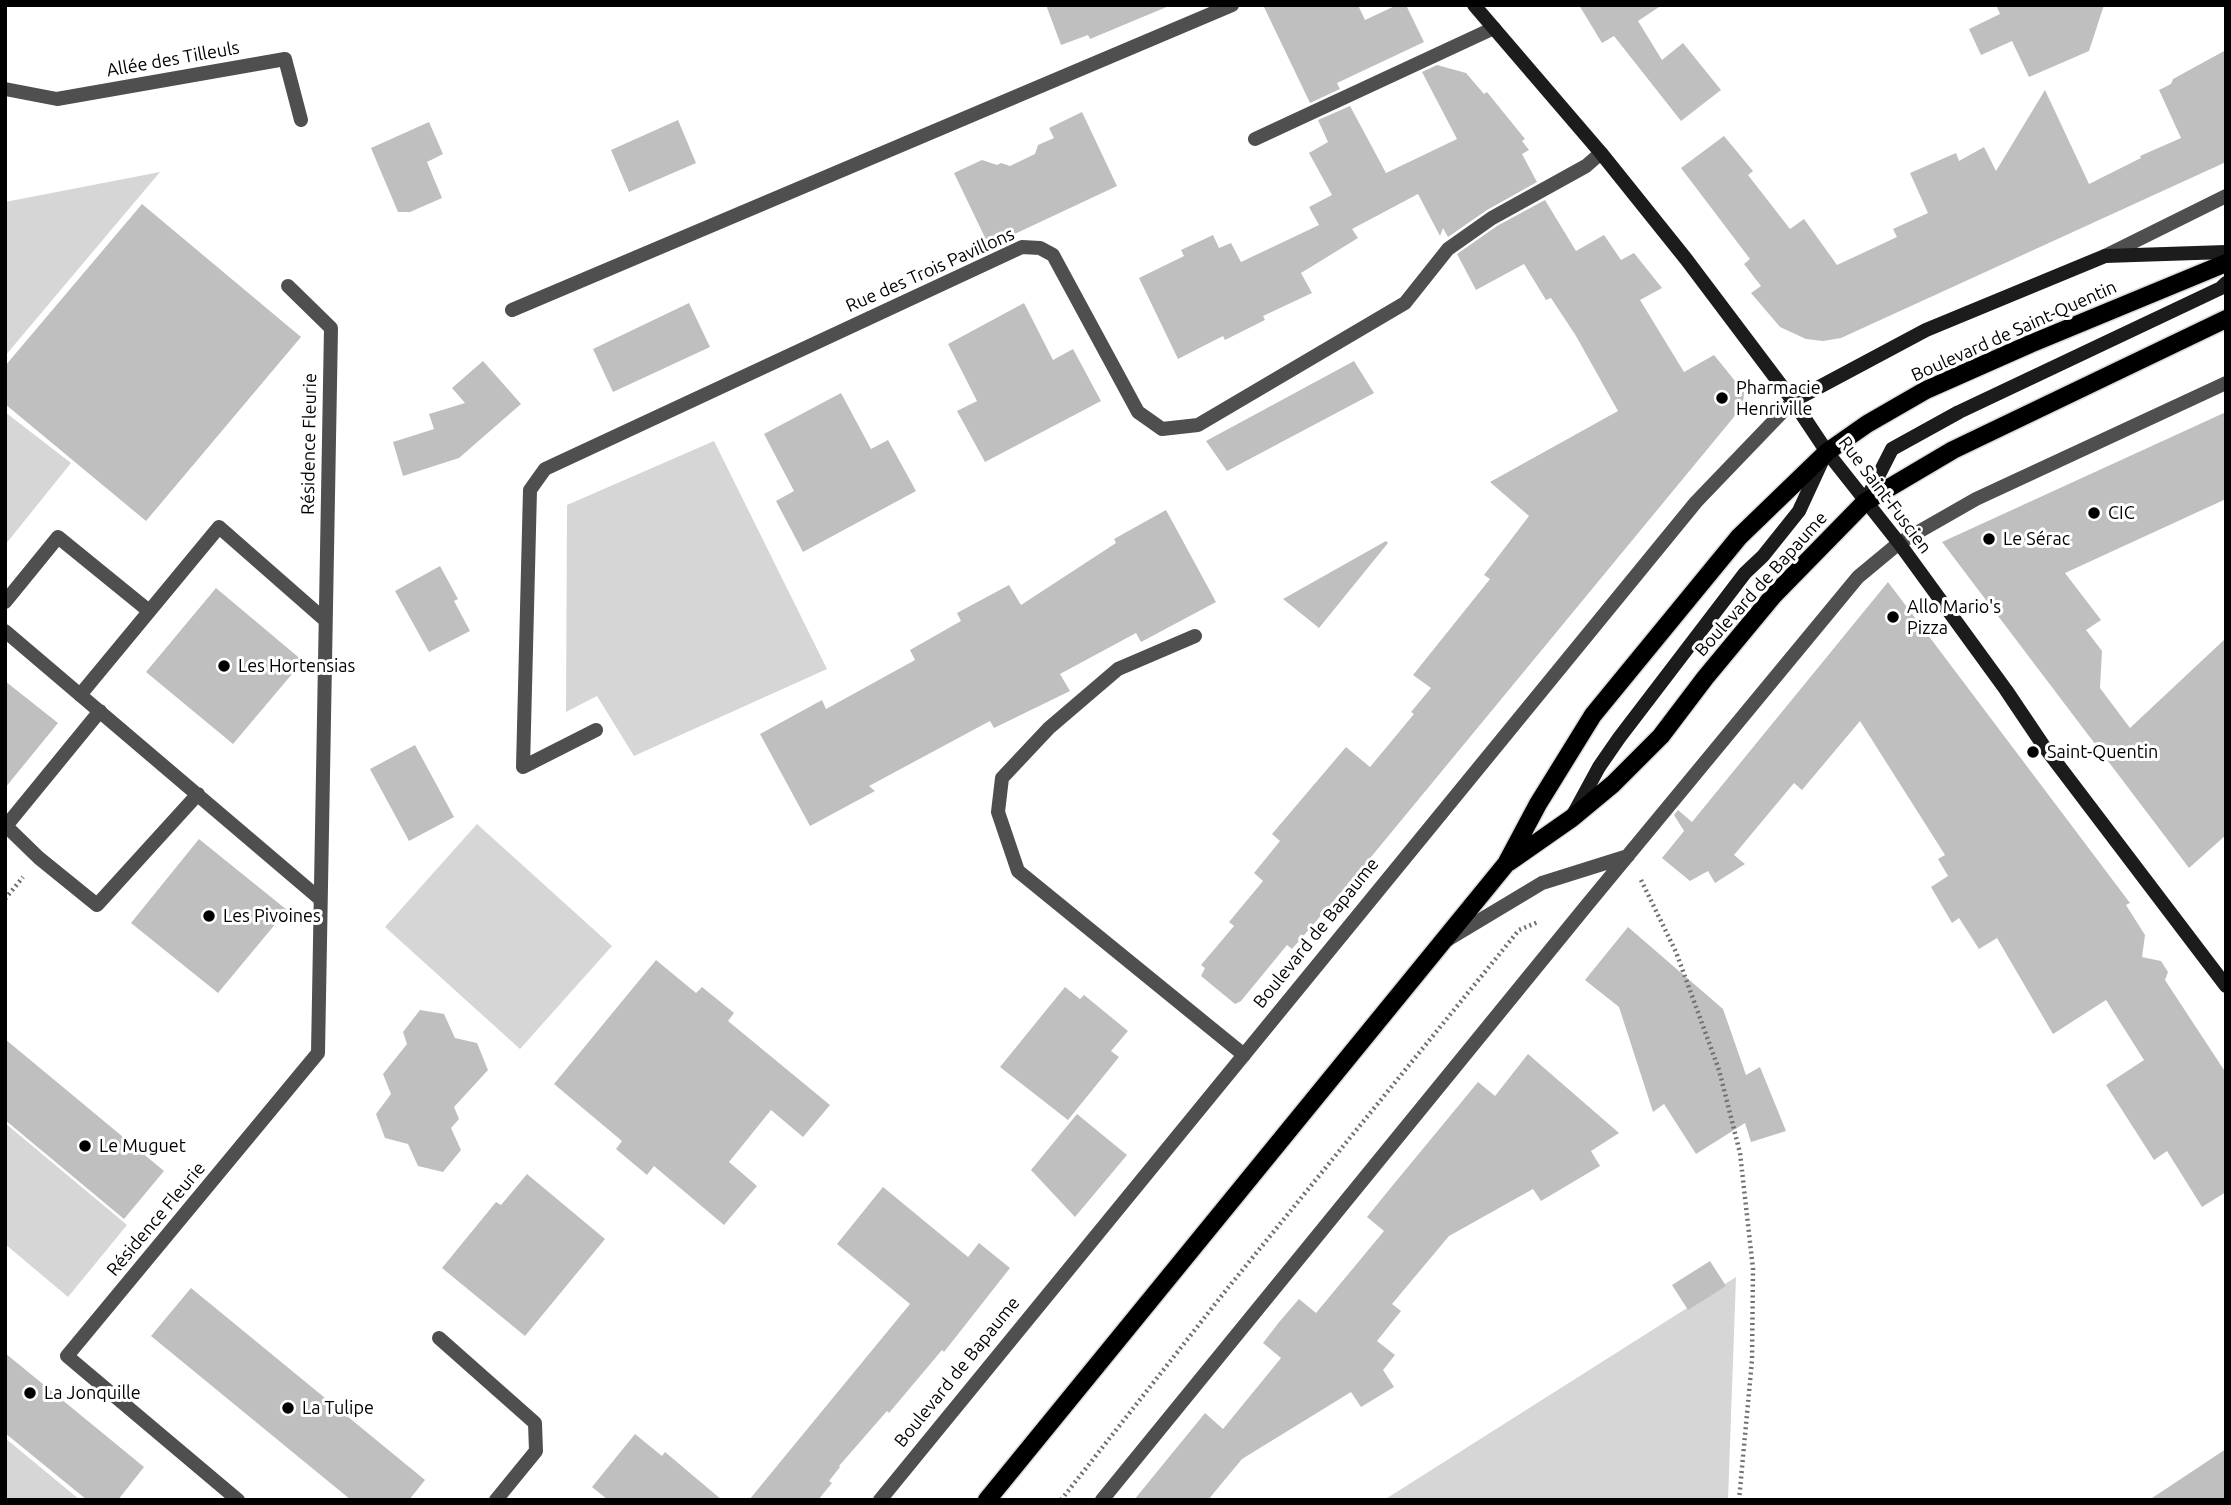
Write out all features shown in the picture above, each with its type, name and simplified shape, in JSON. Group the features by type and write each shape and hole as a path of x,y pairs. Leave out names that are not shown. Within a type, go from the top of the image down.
{"main road":[{"name":"Rue Saint-Fuscien","path":"1474,5 1601,153 1686,258 1793,401 1827,452 1899,542 2043,745 2226,986"},
{"path":"1793,401 1926,330 2105,256 2226,252"},
{"name":"Boulevard de Saint-Quentin","path":"1827,452 1867,424 1946,380 2226,264"},
{"path":"1865,502 1892,449 1959,412 2221,288 2226,283"},
{"path":"1865,502 1953,450 2226,319"},
{"path":"1572,818 1599,767 1619,738 1745,573 1763,556 1799,512 1827,452"},
{"name":"Boulevard de Bapaume","path":"987,1500 1506,864 1538,804 1593,715 1739,537 1827,452"},
{"name":"Boulevard de Bapaume","path":"1506,864 1572,818 1613,784 1661,736 1773,596 1865,502"}],"street":[{"path":"512,310 1231,5"},
{"path":"1255,139 1493,28"},
{"name":"Allée des Tilleuls","path":"5,89 57,99 285,59 301,120"},
{"name":"Rue des Trois Pavillons","path":"596,730 523,767 530,490 545,469 1022,247 1040,248 1053,256 1138,412 1162,429 1198,425 1405,303 1448,249 1492,218 1586,166 1601,153"},
{"name":"Boulevard de Saint-Quentin","path":"2105,256 2226,196"},
{"name":"Résidence Fleurie","path":"238,1500 68,1356 318,1053 331,328 288,286"},
{"path":"1102,1500 1858,577 1899,542 1976,499 2226,383"},
{"name":"Boulevard de Bapaume","path":"880,1500 1696,502 1793,401"},
{"path":"80,695 219,527 325,620"},
{"path":"5,602 58,537 149,611"},
{"path":"5,631 320,899"},
{"path":"1195,636 1118,669 1049,728 1002,778 998,812 1018,871 1244,1055"},
{"path":"100,711 6,827 39,858 97,905 198,794"},
{"path":"1438,945 1542,883 1629,856"},
{"path":"439,1338 536,1423 536,1451 496,1500"}],"path":[{"path":"1629,856 1681,965 1719,1070 1740,1153 1753,1269 1752,1360 1739,1500"}],"shaded area":[{"path":"160,172 5,356 5,202"},
{"path":"5,412 71,463 5,545"},
{"path":"714,441 827,669 634,756 597,696 566,712 567,505"},
{"path":"477,824 612,946 520,1049 385,927"},
{"path":"5,1123 127,1225 68,1297 5,1244"},
{"path":"1736,1277 1728,1500 1384,1500"},
{"path":"5,1438 80,1500 5,1500"}],"building":[{"path":"1046,5 1169,6 1090,39 1088,35 1061,45"},
{"path":"1263,5 1358,5 1365,20 1397,5 1406,5 1424,42 1337,83 1340,89 1310,103"},
{"path":"1579,5 1662,5 1638,21 1662,60 1683,43 1721,90 1681,121 1614,36 1602,43"},
{"path":"1996,5 2104,5 2089,51 2029,77 2012,41 1981,55 1969,29 2000,14"},
{"path":"2226,50 2226,162 1841,338 1823,341 1806,339 1780,327 1751,293 1761,286 1744,264 1750,259 1681,168 1724,136 1753,171 1748,175 1790,229 1804,219 1837,265 1897,237 1893,229 1928,213 1910,173 1956,153 1959,161 1984,147 1996,171 2045,90 2089,184 2141,158 2140,156 2181,138 2159,90 2171,84 2173,79"},
{"path":"1437,65 1466,73 1484,94 1487,92 1525,139 1522,141 1529,150 1522,154 1537,182 1487,210 1448,237 1443,228 1440,236 1418,194 1352,229 1358,238 1301,273 1312,293 1263,316 1265,320 1225,340 1223,336 1178,359 1139,278 1184,256 1181,250 1213,235 1219,248 1231,243 1241,262 1319,225 1309,207 1332,195 1309,153 1328,142 1318,120 1350,106 1386,173 1457,139 1422,72"},
{"path":"1082,112 1117,186 989,246 954,173 982,160 1010,166 1035,154 1038,145 1054,138 1049,128"},
{"path":"678,120 696,163 629,192 611,150"},
{"path":"429,122 443,154 427,162 442,198 410,212 398,212 371,148"},
{"path":"1545,200 1576,251 1604,235 1621,260 1634,253 1662,288 1640,300 1684,372 1714,355 1744,392 1743,406 1357,874 1292,949 1287,945 1241,1001 1235,1004 1201,976 1205,968 1201,965 1234,926 1229,922 1263,881 1254,873 1280,841 1272,834 1346,747 1370,767 1414,714 1411,712 1431,688 1413,675 1490,579 1484,575 1529,516 1490,482 1618,411 1576,336 1551,298 1546,300 1524,264 1476,290 1457,254 1497,226"},
{"path":"142,204 301,337 146,521 5,404 5,366"},
{"path":"689,303 710,347 613,392 593,349"},
{"path":"1024,303 1053,360 1073,349 1101,401 985,462 957,411 977,401 948,344"},
{"path":"483,361 521,404 459,458 403,476 393,442 434,429 429,414 465,403 452,388"},
{"path":"1354,361 1374,393 1227,471 1206,441"},
{"path":"841,393 871,449 888,440 916,491 803,552 776,501 794,491 764,434"},
{"path":"2226,412 2226,499 2065,573 2101,620 2086,630 2102,651 2100,688 2130,728 2226,638 2226,835 2189,868 1942,542"},
{"path":"1166,510 1216,602 1141,642 1136,633 1060,674 1070,691 994,728 990,721 869,786 875,791 810,826 760,734 822,700 826,709 915,660 910,650 961,621 957,613 1009,585 1021,605 1116,543 1114,539"},
{"path":"1386,541 1388,543 1319,628 1283,599"},
{"path":"440,566 458,599 454,601 470,631 429,652 395,591"},
{"path":"1888,582 2130,903 2126,905 2145,935 2142,957 2161,961 2168,972 2165,980 2226,1073 2226,1192 2202,1207 2167,1151 2154,1160 2106,1085 2144,1060 2106,1000 2053,1034 1997,938 1979,949 1959,918 1952,923 1931,887 1948,876 1938,859 1945,855 1860,721 1802,790 1794,783 1734,855 1745,864 1715,883 1708,871 1690,881 1662,858 1684,831 1674,815 1678,810 1692,822"},
{"name":"Les Hortensias","path":"216,588 303,661 233,744 146,672"},
{"path":"5,681 58,723 5,788"},
{"path":"415,745 454,817 409,841 370,769"},
{"name":"Les Pivoines","path":"199,839 287,910 218,993 131,923"},
{"path":"1628,927 1723,1009 1746,1075 1760,1067 1786,1131 1751,1142 1745,1123 1696,1154 1664,1104 1653,1112 1619,1007 1585,980"},
{"path":"656,960 696,993 702,987 734,1013 728,1021 830,1105 803,1137 771,1110 729,1162 757,1186 724,1225 654,1166 647,1175 616,1149 622,1141 554,1084"},
{"path":"1065,987 1080,999 1084,995 1128,1031 1111,1051 1119,1057 1068,1120 1000,1067"},
{"path":"420,1010 444,1014 455,1038 477,1043 488,1070 454,1107 459,1119 451,1128 461,1150 443,1172 418,1166 408,1144 385,1138 376,1114 391,1094 383,1074 407,1044 403,1032"},
{"name":"Le Muguet","path":"5,1039 164,1171 124,1219 5,1120"},
{"path":"1528,1054 1619,1133 1591,1151 1600,1166 1541,1201 1533,1189 1449,1236 1392,1304 1401,1311 1377,1341 1395,1355 1383,1370 1394,1387 1361,1407 1351,1392 1242,1459 1208,1500 1134,1500 1205,1413 1223,1429 1281,1358 1263,1343 1280,1321 1299,1299 1316,1313 1384,1231 1367,1217 1393,1185 1478,1082 1495,1096"},
{"path":"1077,1114 1127,1155 1075,1217 1031,1170"},
{"path":"527,1174 605,1239 525,1336 442,1268 496,1202 501,1205"},
{"path":"883,1187 968,1257 979,1243 1010,1268 944,1352 942,1350 889,1413 887,1411 839,1466 829,1481 832,1483 818,1500 749,1500 910,1304 837,1244"},
{"path":"1710,1261 1726,1286 1688,1310 1672,1285"},
{"name":"La Tulipe","path":"191,1288 425,1480 409,1500 351,1500 151,1336"},
{"name":"La Jonquille","path":"5,1353 144,1467 118,1500 87,1500 5,1433"},
{"path":"635,1434 662,1456 665,1452 722,1500 608,1500 592,1487"},
{"path":"2226,1449 2226,1500 2149,1500"}],"place":[{"name":"Pharmacie Henriville","path":"1722,398"},
{"name":"CIC","path":"2094,513"},
{"name":"Le Sérac","path":"1989,539"},
{"name":"Allo Mario's Pizza","path":"1893,617"},
{"name":"Les Hortensias","path":"224,666"},
{"name":"Saint-Quentin","path":"2033,752"},
{"name":"Les Pivoines","path":"209,916"},
{"name":"Le Muguet","path":"85,1146"},
{"name":"La Jonquille","path":"30,1393"},
{"name":"La Tulipe","path":"288,1408"}]}
